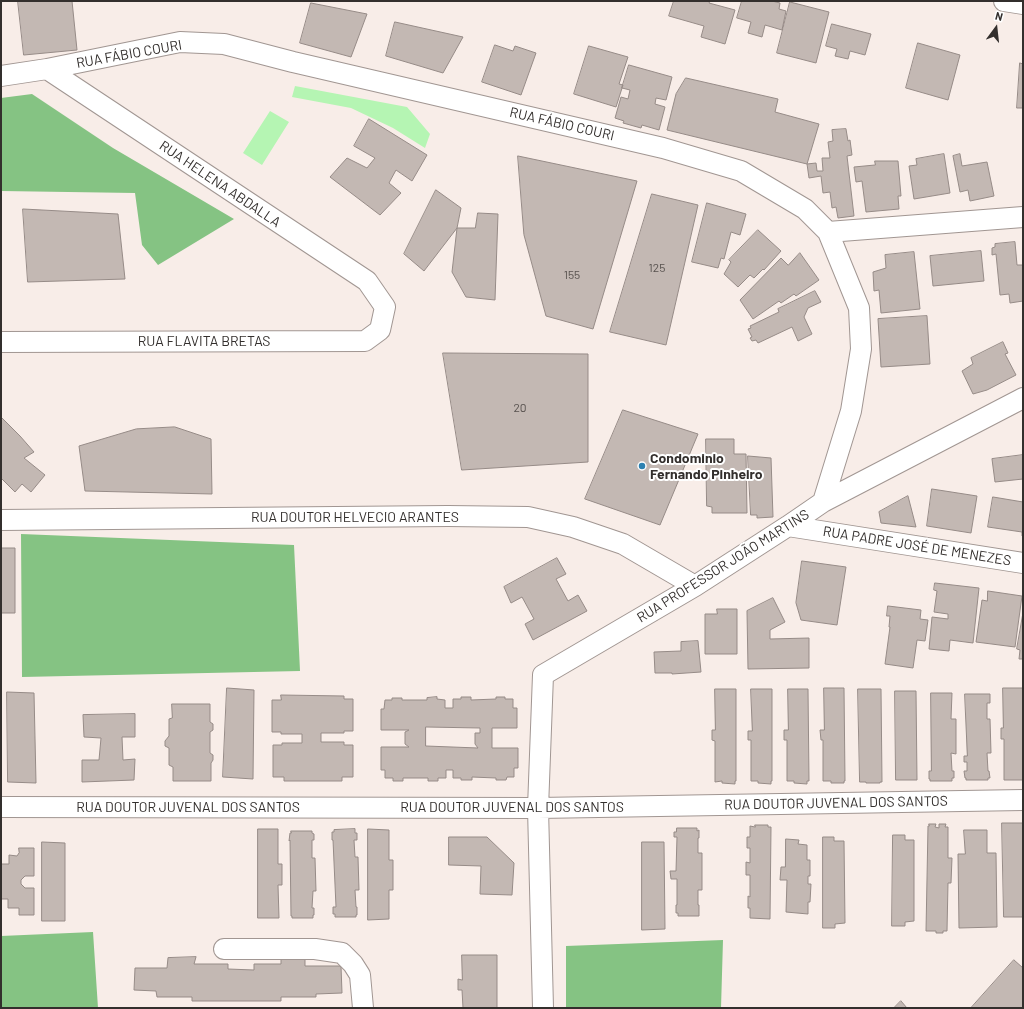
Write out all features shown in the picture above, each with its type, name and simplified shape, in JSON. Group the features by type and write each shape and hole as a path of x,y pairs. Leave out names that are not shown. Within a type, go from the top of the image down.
{"street":[{"path":"1004,1 1023,4"},
{"name":"RUA FÁBIO COURI","path":"1,76 47,69 180,42 224,44 293,62 663,148 741,171 805,209 828,232 860,308 861,349 851,411 823,502"},
{"name":"RUA HELENA ABDALLA","path":"47,69 367,281 385,308"},
{"path":"828,232 1023,218"},
{"name":"RUA FLAVITA BRETAS","path":"1,342 365,340 380,330 385,308"},
{"name":"RUA PROFESSOR JOÃO MARTINS","path":"538,808 543,675 694,586 823,502 1023,398"},
{"name":"RUA DOUTOR HELVECIO ARANTES","path":"1,520 440,516 528,518 573,527 623,544 694,586"},
{"name":"RUA PADRE JOSÉ DE MENEZES","path":"788,526 1023,563"},
{"name":"RUA DOUTOR JUVENAL DOS SANTOS","path":"1,807 538,808 1023,800"},
{"path":"538,808 543,1008"},
{"path":"224,949 315,949 342,953 353,964 360,975 363,1008"}],"green space":[{"path":"295,86 407,107 430,134 425,148 393,128 351,108 292,97"},
{"path":"32,94 113,148 234,219 158,265 142,245 135,193 1,191 1,98"},
{"path":"270,111 289,122 262,165 243,153"},
{"path":"21,534 294,545 300,671 22,677"},
{"path":"93,932 98,1008 1,1008 1,936"},
{"path":"723,940 721,1008 566,1008 566,946"}],"building":[{"path":"18,1 72,1 77,50 24,55"},
{"path":"674,1 710,1 709,3 735,10 725,44 701,37 704,26 669,16"},
{"path":"742,1 772,1 780,3 779,9 786,11 782,30 765,25 762,37 748,33 751,22 737,18"},
{"path":"790,2 829,12 816,63 777,53"},
{"path":"311,3 367,14 351,57 300,43"},
{"path":"395,22 463,37 443,73 386,56"},
{"path":"832,24 871,34 865,55 850,51 848,59 835,56 837,49 826,46"},
{"path":"918,43 960,55 948,100 906,88"},
{"path":"495,45 513,51 515,46 536,53 521,95 482,82"},
{"path":"589,46 628,57 619,84 623,85 616,107 574,94"},
{"path":"1020,63 1023,64 1023,108 1017,108"},
{"path":"629,65 672,77 666,100 656,98 655,104 665,107 659,130 642,125 641,128 623,123 624,121 615,118 621,97 628,99 630,90 622,88"},
{"path":"686,78 778,99 775,112 819,124 807,164 667,130 676,94"},
{"path":"369,119 427,155 412,181 396,170 389,183 401,193 380,215 330,177 347,158 367,168 375,158 354,146"},
{"path":"846,129 848,141 850,140 852,155 847,156 854,216 838,218 836,207 832,208 830,192 823,193 821,176 809,178 807,164 816,163 817,171 823,171 822,158 830,158 828,142 833,141 832,130"},
{"path":"944,154 950,193 914,199 909,166 917,165 916,159"},
{"path":"960,154 962,166 987,162 994,196 970,201 968,190 960,192 953,156"},
{"path":"518,156 637,181 593,329 546,316 524,235"},
{"path":"875,161 898,161 901,196 898,196 899,209 866,212 862,181 856,182 854,167 875,165"},
{"path":"436,190 461,208 457,228 424,271 404,254"},
{"path":"652,194 698,205 666,345 610,332"},
{"path":"707,203 746,214 740,235 731,232 724,259 721,258 718,268 692,262"},
{"path":"23,209 118,214 125,279 28,282"},
{"path":"478,213 498,214 495,300 466,297 452,272 457,228 475,228"},
{"path":"758,230 781,251 764,270 763,269 754,278 750,275 738,287 724,274 731,262 729,260"},
{"path":"1015,242 1017,265 1023,265 1023,301 1010,303 1009,294 1000,295 996,254 992,255 992,248 995,247 995,244"},
{"path":"981,251 984,281 933,286 930,256"},
{"path":"914,252 920,309 881,313 879,290 874,291 873,272 886,268 885,255"},
{"path":"800,253 819,280 796,296 794,294 781,303 779,301 753,319 740,300 781,258 788,265"},
{"path":"815,291 821,302 808,308 804,317 812,334 798,341 792,327 758,343 756,340 752,341 750,338 752,337 748,329 751,328 750,326 779,312 778,309"},
{"path":"927,316 930,364 881,367 878,319"},
{"path":"1003,342 1008,353 1005,354 1016,375 987,390 973,394 962,371 973,364 971,358"},
{"path":"443,353 588,354 588,462 462,470"},
{"name":"Condominio Fernando Pinheiro","path":"623,410 698,434 660,525 585,499"},
{"path":"1,417 34,452 24,458 45,475 31,492 22,484 15,492 1,478"},
{"path":"175,427 211,439 212,494 85,491 79,446 136,429"},
{"path":"706,439 734,439 734,454 746,454 747,513 712,513 712,507 707,506"},
{"path":"1023,455 1023,479 995,482 992,459"},
{"path":"748,456 771,458 773,517 757,518 757,515 751,515"},
{"path":"932,489 977,496 971,533 927,526"},
{"path":"908,496 916,527 881,523 879,512"},
{"path":"993,497 1023,502 1023,536 1022,532 988,527"},
{"path":"1,548 15,548 15,613 1,613"},
{"path":"557,558 566,574 556,579 568,601 578,595 587,611 533,640 525,624 534,619 522,597 511,603 504,587"},
{"path":"802,561 846,567 837,625 801,620 796,603"},
{"path":"935,583 979,588 973,643 950,640 949,651 929,649 932,617 948,619 948,614 934,612 937,591 934,590"},
{"path":"988,591 1022,596 1015,647 976,642 982,600 987,601"},
{"path":"773,598 785,622 770,630 770,639 809,638 809,668 748,669 747,611"},
{"path":"888,606 921,610 920,619 928,620 925,641 917,640 913,668 885,664 890,627 890,616 887,616"},
{"path":"717,609 737,609 737,654 705,654 705,614 717,614"},
{"path":"1023,613 1023,659 1019,659 1020,650 1017,649"},
{"path":"698,641 701,672 672,674 655,673 654,652 681,651 681,642"},
{"path":"227,688 254,690 253,779 223,777"},
{"path":"824,688 844,688 844,783 831,783 831,781 823,781 823,740 821,740 820,730 824,730"},
{"path":"1003,688 1023,688 1023,780 1004,780 1004,739 1001,739 1001,728 1003,728"},
{"path":"715,689 736,689 735,784 722,783 722,781 715,782 715,741 712,740 712,730 715,730"},
{"path":"751,689 772,689 771,784 751,781 751,740 748,740 748,731 752,731"},
{"path":"788,689 808,689 809,781 807,781 807,784 787,781 787,740 784,740 784,730 788,730"},
{"path":"858,689 881,689 882,782 880,783 860,782"},
{"path":"895,691 916,691 917,780 896,780"},
{"path":"7,692 34,693 36,783 8,782"},
{"path":"931,693 952,693 951,719 956,719 956,754 951,753 952,771 954,771 954,778 952,778 952,781 930,781 929,779 929,771 931,771"},
{"path":"965,694 990,694 990,703 987,703 987,719 990,719 991,753 987,753 990,778 988,778 988,780 966,780 965,778 964,771 967,771 967,762 964,762 964,756 967,756"},
{"path":"281,695 344,696 344,699 353,699 353,731 344,731 344,733 321,733 321,742 344,742 344,745 353,745 353,777 342,777 342,781 284,781 284,777 273,777 273,745 282,745 282,743 302,743 302,734 281,734 281,732 272,732 272,700 281,700"},
{"path":"437,697 437,699 445,700 445,708 453,708 453,699 461,699 461,697 471,697 471,700 496,699 496,697 513,699 513,708 517,708 517,728 492,728 492,748 518,748 518,768 514,768 514,777 507,777 506,780 472,777 472,780 461,780 461,778 453,778 453,770 446,770 446,778 438,778 438,781 428,781 428,778 403,778 403,781 393,781 393,778 385,778 385,770 381,770 381,747 409,747 405,744 405,732 409,730 381,730 381,709 384,709 385,700 402,698 402,700 427,700 427,698","holes":["426,727 480,728 480,733 475,733 475,744 478,748 426,746"]},
{"path":"172,704 210,704 210,722 213,724 213,730 210,732 210,753 213,755 213,760 211,763 211,781 173,781 173,767 169,765 169,748 165,746 165,741 169,736 169,719 172,718"},
{"path":"135,714 135,737 122,737 123,760 135,759 134,780 82,782 82,760 99,760 101,738 84,737 83,715"},
{"path":"1002,823 1023,823 1023,917 1004,917"},
{"path":"929,824 936,824 935,827 939,828 939,824 946,824 945,827 948,827 948,858 952,858 951,883 948,883 947,931 943,931 943,933 926,931"},
{"path":"755,825 768,825 768,827 771,827 770,919 750,918 750,908 748,908 748,896 750,897 750,875 746,875 746,862 750,863 750,848 747,848 747,837 750,837 750,826 755,827"},
{"path":"677,828 697,828 697,831 699,830 698,853 702,853 702,890 698,890 699,916 678,916 678,913 676,913 677,879 671,879 670,871 676,871 677,837 674,837 674,832 676,832"},
{"path":"258,829 278,829 278,864 282,864 282,885 278,885 279,918 258,918"},
{"path":"355,829 355,833 357,833 357,840 354,840 355,857 358,857 359,890 355,890 357,915 356,917 335,917 335,914 333,914 333,907 336,907 332,832 334,832 334,830"},
{"path":"368,829 389,830 389,860 393,860 393,890 389,890 389,919 368,920"},
{"path":"964,830 987,830 987,853 996,853 997,927 959,928 958,854 965,854"},
{"path":"291,831 312,831 314,834 314,840 312,840 312,858 315,858 316,891 313,891 313,918 292,918 291,916 290,840 289,841"},
{"path":"893,835 905,835 905,840 914,840 914,921 905,922 905,926 892,926"},
{"path":"449,837 487,837 514,863 512,895 480,894 481,866 449,865"},
{"path":"823,837 834,837 834,841 844,841 845,923 835,924 835,928 823,928"},
{"path":"786,839 799,840 798,844 807,845 807,860 810,860 810,876 808,876 808,884 811,884 808,914 786,912 787,880 780,880 781,867 785,867"},
{"path":"42,842 65,843 65,921 42,921"},
{"path":"642,842 664,842 665,929 642,930"},
{"path":"19,848 34,848 34,876 25,876 21,880 21,884 25,888 34,888 34,915 19,915 19,908 8,908 8,899 1,899 1,864 9,864 9,855 17,856 19,853"},
{"path":"462,955 497,955 497,1008 463,1008 462,990 458,990 458,979 462,980"},
{"path":"196,957 194,964 228,964 228,969 254,970 254,964 281,964 281,957 305,957 305,966 341,966 342,993 316,994 316,997 281,997 281,1001 192,1001 192,997 157,997 156,991 134,990 135,968 167,968 168,958"},
{"path":"1014,960 1023,968 1023,1008 971,1008"},
{"path":"901,1001 907,1008 894,1008"}],"place":[{"name":"Condominio Fernando Pinheiro","path":"642,466"}]}
